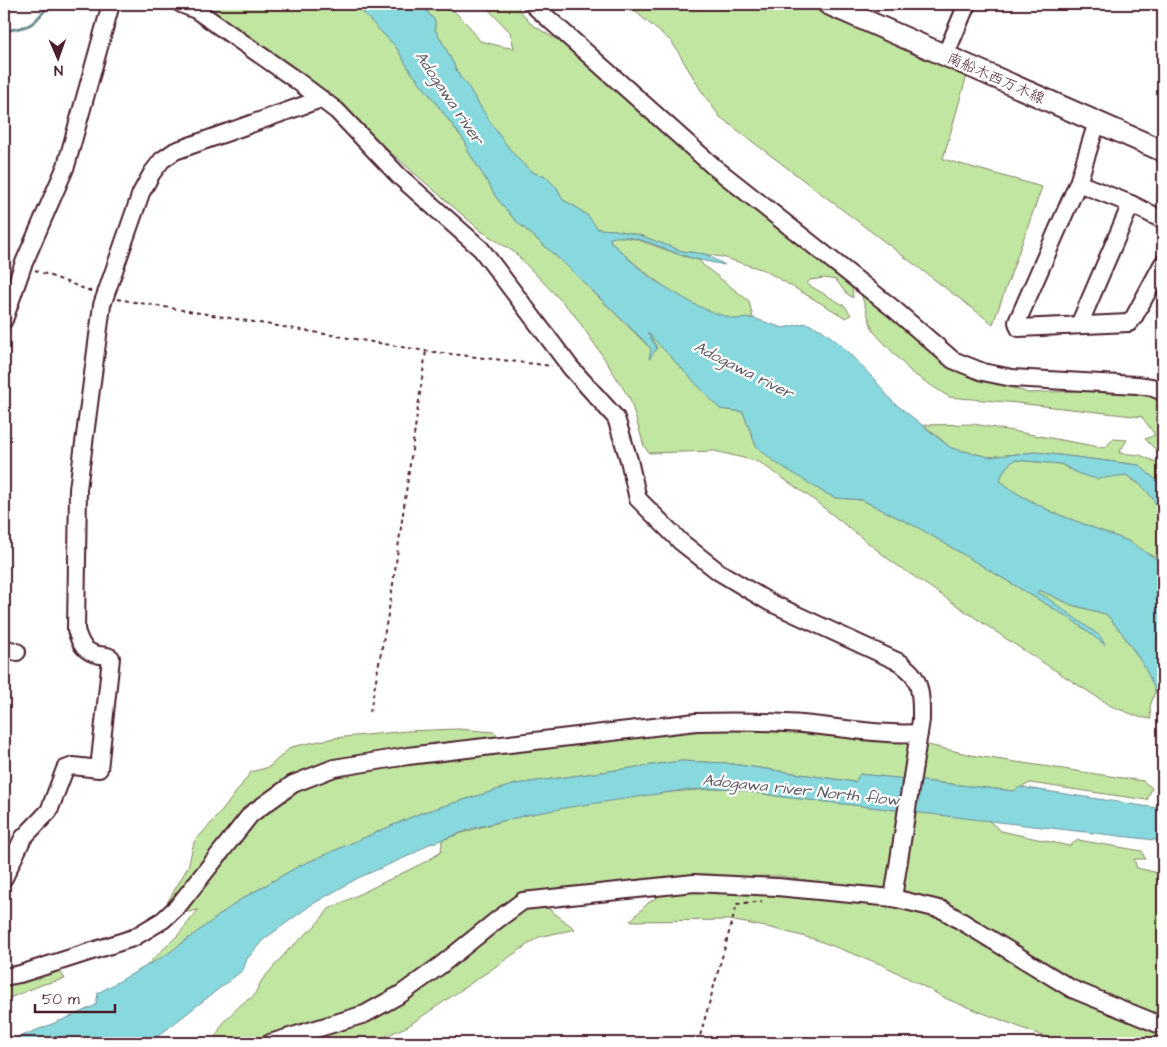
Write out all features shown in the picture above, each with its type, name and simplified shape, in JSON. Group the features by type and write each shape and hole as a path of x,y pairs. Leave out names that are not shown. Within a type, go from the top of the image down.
{"main road":[{"name":"南船木西万木線","path":"828,4 1163,151"}],"street":[{"path":"4,320 23,265 66,166 111,4"},
{"path":"181,4 196,10 337,111 399,176 481,249 571,368 616,418 629,460 638,499 682,542 719,572 769,602 900,663 913,674 918,686 921,703 918,740 894,893"},
{"path":"532,4 713,166 894,310 953,360 983,372 1012,378 1138,385 1163,392"},
{"path":"945,56 967,4"},
{"path":"4,878 23,838 49,811 65,769 73,766 99,769 112,658 89,652 83,648 76,630 78,489 102,305 141,193 162,160 175,151 322,99"},
{"path":"1097,122 1078,183 1017,322 1019,328 1128,323 1134,317 1163,264"},
{"path":"1078,183 1131,204 1163,220"},
{"path":"1079,325 1131,204"},
{"path":"4,977 20,974 133,938 163,920 178,906 251,814 293,784 334,768 408,756 696,722 737,721 812,725 895,734 918,740"},
{"path":"270,1043 365,1014 401,994 523,901 694,883 894,893 943,910 1072,989 1163,1026"}],"path":[{"path":"23,265 97,294"},
{"path":"114,298 426,351 571,368"},
{"path":"370,712 391,598 426,351"},
{"path":"698,1043 737,904 764,900"}],"green space":[{"path":"196,4 355,4 396,47 411,72 466,143 468,151 495,196 515,220 566,265 651,349 657,348 646,331 654,338 720,409 743,412 756,446 823,492 836,498 862,500 919,528 1071,619 1104,643 1043,595 1036,593 1039,590 1072,605 1106,614 1122,633 1156,688 1150,707 1151,719 1139,717 1111,706 1017,646 891,561 810,497 759,462 715,451 649,453 644,446 630,399 600,352 573,313 514,252 481,231 344,112"},
{"path":"421,4 447,4 469,26 480,41 504,47 514,48 510,32 483,4 515,4 530,23 555,39 551,29 852,286 853,298 846,293 836,280 824,278 810,280 807,284 845,306 851,315 846,318 764,270 722,257 682,251 639,235 598,229 588,216 563,200 557,188 544,175 535,173 524,165 501,138 466,83 460,77 435,29 435,21"},
{"path":"614,4 802,4 967,75 943,159 1042,187 993,324 720,117 702,92 672,42 632,9"},
{"path":"616,236 636,239 699,260 749,301 753,318 735,319 717,315 684,299 652,277 611,242 610,238"},
{"path":"860,291 973,374 1028,393 1097,390 1145,394 1163,402 1163,453 1157,451 1145,439 1155,435 1142,417 949,397 912,373 873,331"},
{"path":"974,424 1105,448 1113,439 1127,440 1119,453 1140,455 1163,465 1163,486 1139,465 1035,452 989,457 951,448 924,425"},
{"path":"1015,460 1061,464 1069,469 1112,476 1126,475 1145,488 1155,501 1162,517 1157,520 1163,534 1163,563 1128,541 1052,512 1018,494 1000,481 1005,469"},
{"path":"755,727 810,734 820,730 907,739 917,745 928,745 976,756 1143,781 1152,788 1147,800 1030,783 1014,791 860,774 855,782 725,763 681,761 516,784 421,813 299,866 240,900 167,955 144,968 179,934 198,910 158,918 188,867 194,842 222,811 251,772 269,767 291,747 334,738 407,731 458,729 494,732 497,734 492,751 681,728"},
{"path":"728,788 783,797 988,820 1001,831 1069,846 1078,840 1142,851 1145,859 1134,859 1137,868 1163,874 1163,1043 1061,1043 949,1000 883,965 814,939 771,928 730,920 630,921 648,903 670,889 828,884 780,876 708,877 545,906 575,929 539,937 408,1026 371,1043 216,1043 215,1037 225,1020 245,1001 253,997 262,980 289,949 315,926 329,909 427,861 441,852 442,840 476,828 547,810 619,798","holes":["887,883 900,887 905,893 961,910 955,914 880,898"]},
{"path":"59,969 65,979 44,984 4,1000 4,981"}],"water":[{"name":"Adogawa river","path":"364,4 421,4 435,21 435,29 460,77 466,83 501,137 524,165 535,173 544,175 557,188 563,200 588,216 598,229 639,235 682,251 705,254 725,265 687,257 637,239 628,237 610,238 611,242 652,279 692,303 734,319 753,318 783,328 806,323 822,330 841,345 874,379 892,401 951,448 989,457 1035,452 1139,465 1163,486 1163,534 1158,526 1157,520 1162,517 1156,503 1143,487 1126,475 1097,479 1079,474 1061,464 1015,460 1005,469 1000,481 1018,494 1052,512 1128,541 1163,563 1163,707 1144,666 1122,633 1106,614 1072,605 1039,590 1037,593 1043,595 1100,636 1105,645 1071,619 919,528 862,500 836,498 823,492 772,460 756,446 743,412 720,409 647,332 657,348 649,359 651,349 641,338 566,265 515,220 495,196 468,151 466,143 411,72 396,47 364,14"},
{"name":"Adogawa river North flow","path":"681,761 725,763 855,782 860,774 1014,791 1020,787 1163,809 1163,841 783,797 728,788 684,790 570,807 474,828 427,845 413,854 358,878 311,905 263,940 247,959 243,970 149,1043 4,1043 96,1005 98,993 166,955 240,900 299,866 421,813 516,784"}],"waterway":[{"path":"4,31 31,24 50,4"},
{"path":"117,5 129,6"}]}
